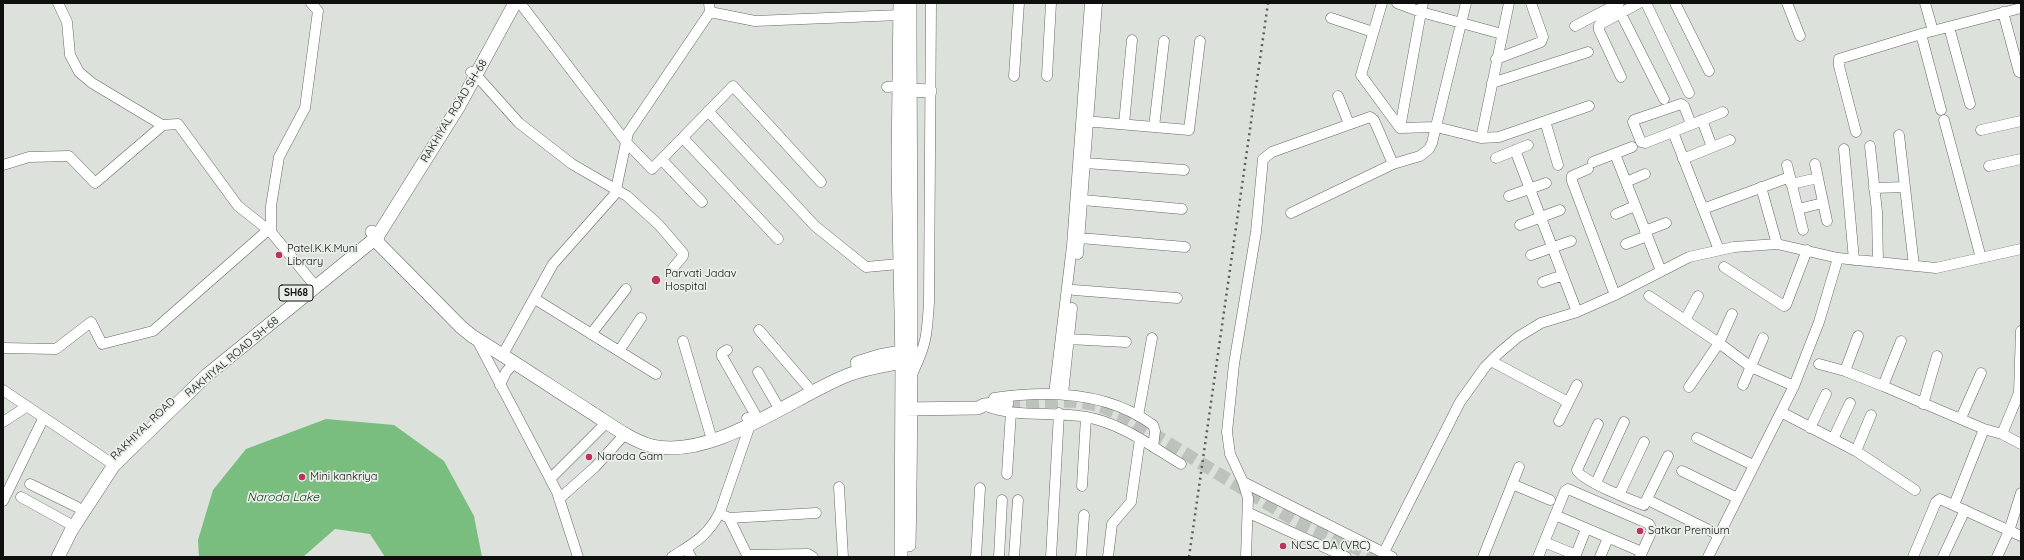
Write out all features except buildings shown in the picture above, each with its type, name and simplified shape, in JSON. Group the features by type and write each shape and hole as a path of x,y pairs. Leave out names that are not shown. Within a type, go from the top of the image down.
{"main road":[{"name":"SH68","path":"474,73 508,3"},
{"name":"RAKHIYAL ROAD SH-68","path":"313,284 374,234 459,106 474,73 515,3"},
{"path":"901,557 908,360 898,88 910,3"},
{"path":"900,9 898,88 898,264 908,360"},
{"path":"898,88 930,91"},
{"path":"374,234 383,238 477,335 594,407 649,436 664,440 676,440 710,433 751,419 776,403 871,358 908,360"},
{"name":"RAKHIYAL ROAD","path":"50,557 77,507 133,436 208,368 313,284"},
{"path":"504,353 514,364 626,433 652,446 678,447 710,441 751,419 847,375 869,368 908,360"},
{"path":"907,405 978,402 984,405 1009,407"},
{"path":"907,405 909,557"},
{"name":"SH68","path":"58,557 71,531 111,464"}],"street":[{"path":"58,3 66,22 70,55 79,72 92,83 162,125 178,124 238,206 270,231 313,284"},
{"path":"520,3 626,142 652,169 733,86 821,182"},
{"path":"908,360 923,351 927,337 930,3"},
{"path":"1014,76 1019,3"},
{"path":"1047,76 1051,3"},
{"path":"1059,394 1074,290 1086,163 1085,121 1090,3"},
{"path":"1059,394 1097,3"},
{"path":"1382,3 1361,75 1400,128"},
{"path":"1397,3 1422,8 1461,24 1502,34"},
{"path":"1291,213 1393,164 1425,153 1432,143 1466,3"},
{"path":"1481,138 1496,59 1509,3"},
{"path":"1496,59 1539,44 1543,40 1531,3"},
{"path":"1575,26 1620,8 1639,3"},
{"path":"1646,3 1689,93"},
{"path":"1675,3 1709,71"},
{"path":"1787,3 1800,36"},
{"path":"1925,3 1933,31"},
{"path":"3,348 56,349 91,322 102,344 153,331 270,231 270,206 279,157 305,108 318,10 314,4"},
{"path":"504,353 553,264 616,191 628,133 709,8 755,21 900,9"},
{"path":"1400,128 1422,8"},
{"path":"1620,8 1598,27 1621,77"},
{"path":"1620,8 1664,99"},
{"path":"1856,132 1838,66 1839,60 1921,34 2021,8"},
{"path":"2003,12 2019,72"},
{"path":"1331,18 1373,32"},
{"path":"1949,27 1970,104"},
{"path":"1921,34 1980,258"},
{"path":"1124,124 1132,40"},
{"path":"1154,127 1164,41"},
{"path":"1085,121 1189,130 1200,41"},
{"path":"1492,83 1588,52"},
{"path":"474,73 519,123 572,164 616,191 627,196 653,220 681,249 683,256 673,268"},
{"path":"1338,96 1349,124"},
{"path":"1691,124 1684,106 1681,104 1633,121 1641,142 1643,143 1723,112"},
{"path":"1400,128 1436,127 1481,138 1498,137 1588,106"},
{"path":"708,111 815,226 860,263 866,267 898,264"},
{"path":"1246,557 1249,513 1248,498 1244,482 1230,454 1227,432 1234,364 1256,232 1263,159 1272,152 1367,117 1372,118 1393,164"},
{"path":"1702,120 1712,147"},
{"path":"1545,121 1558,165"},
{"path":"1981,130 2021,121"},
{"path":"3,165 29,157 70,156 95,183 162,125"},
{"path":"1673,132 1719,250"},
{"path":"1899,135 1914,266"},
{"path":"683,138 778,239"},
{"path":"1683,159 1730,140"},
{"path":"1496,158 1528,145"},
{"path":"1870,146 1878,262"},
{"path":"1614,295 1572,181 1572,176 1591,165 1632,147"},
{"path":"1844,149 1854,260"},
{"path":"1515,150 1577,312"},
{"path":"1615,154 1661,271"},
{"path":"1989,166 2021,159"},
{"path":"662,160 702,202"},
{"path":"1086,163 1184,170"},
{"path":"1815,164 1827,221"},
{"path":"1787,165 1803,230"},
{"path":"1626,182 1645,174"},
{"path":"1703,209 1761,187 1790,180 1818,178"},
{"path":"1509,196 1546,183"},
{"path":"1761,187 1777,244"},
{"path":"1874,188 1905,187"},
{"path":"1083,200 1182,209"},
{"path":"1798,210 1823,203"},
{"path":"1616,214 1635,206"},
{"path":"1520,225 1560,210"},
{"path":"1626,244 1666,223"},
{"path":"1080,238 1185,247"},
{"path":"1531,255 1571,241"},
{"path":"1244,482 1388,555 1460,402 1491,361 1518,336 1541,323 1577,312 1689,257 1734,247 1777,244 1838,258 1936,268 2021,249"},
{"path":"1724,267 1784,306 1786,305 1807,250"},
{"path":"1708,557 1794,386 1819,322 1838,258"},
{"path":"1543,282 1563,275"},
{"path":"591,334 626,289"},
{"path":"1074,290 1177,298"},
{"path":"1650,296 1719,343 1751,367 1794,386"},
{"path":"1685,320 1698,296"},
{"path":"535,299 656,374"},
{"path":"1688,387 1719,343 1732,314"},
{"path":"619,351 641,318"},
{"path":"759,330 808,387"},
{"path":"2002,434 2020,393 2021,331"},
{"path":"477,335 500,385 550,479 559,499 578,557"},
{"path":"1845,371 1858,336"},
{"path":"1138,416 1152,338"},
{"path":"1742,385 1763,338"},
{"path":"1068,339 1126,342"},
{"path":"683,340 710,433"},
{"path":"1883,386 1901,341"},
{"path":"672,557 688,552 709,531 720,512 751,419 722,356 722,353 726,350"},
{"path":"1923,404 1938,356"},
{"path":"1491,361 1568,402"},
{"path":"500,385 506,372 514,364"},
{"path":"1819,364 1845,371 1883,386 1984,429 2002,434 2021,444"},
{"path":"758,372 776,403"},
{"path":"1960,418 1981,373"},
{"path":"1559,421 1577,385"},
{"path":"3,390 43,419 111,464"},
{"path":"984,405 995,398 1059,394 1108,403 1150,422 1155,428 1153,447"},
{"path":"1810,428 1826,394"},
{"path":"1833,439 1850,403"},
{"path":"3,422 26,407"},
{"path":"1007,474 1009,407 1086,417 1113,424 1181,464"},
{"path":"1781,412 1856,451 1915,490"},
{"path":"1051,557 1059,413"},
{"path":"1856,451 1871,415"},
{"path":"1082,486 1086,417"},
{"path":"3,501 43,419"},
{"path":"550,479 606,422"},
{"path":"1596,484 1624,422"},
{"path":"1598,424 1577,470 1578,473 1596,484 1619,495 1644,505 1648,500 1668,456"},
{"path":"1954,505 1984,429"},
{"path":"559,499 594,467 626,433"},
{"path":"1697,438 1754,464"},
{"path":"1108,557 1112,524 1131,502 1140,439"},
{"path":"1619,495 1644,442"},
{"path":"1484,556 1519,467"},
{"path":"1682,471 1737,498"},
{"path":"30,484 77,507"},
{"path":"1512,484 1550,500"},
{"path":"839,487 843,557 852,557"},
{"path":"976,557 980,488"},
{"path":"1538,557 1565,490 1571,489 1650,524 1652,530 1641,554 1608,538 1555,516"},
{"path":"1997,557 2010,531 2021,493"},
{"path":"21,497 68,522"},
{"path":"1913,557 1936,502 1942,499 2021,536"},
{"path":"999,557 1002,500"},
{"path":"1014,557 1018,500"},
{"path":"1648,500 1719,535"},
{"path":"1942,557 1965,510"},
{"path":"720,512 729,518 748,556 808,554 813,557"},
{"path":"729,518 816,513"},
{"path":"1249,513 1346,557"},
{"path":"1081,557 1084,516"},
{"path":"1544,542 1576,556 1586,529"},
{"path":"1600,557 1608,538"}],"water":[{"name":"Naroda Lake","path":"326,419 394,425 444,461 474,516 482,557 385,557 370,534 335,529 303,557 199,557 198,540 213,490 246,449"}],"tunnel":[{"path":"1007,403 1073,401 1098,405 1122,415 1296,521 1376,557"}],"railway":[{"path":"1189,557 1268,3"}],"place":[{"name":"Patel.K.K.Muni Library","path":"279,255"},
{"name":"Parvati Jadav Hospital","path":"656,280"},
{"name":"Naroda Gam","path":"589,457"},
{"name":"Mini kankriya","path":"302,477"},
{"name":"Satkar Premium","path":"1640,531"},
{"name":"NCSC DA (VRC)","path":"1283,546"}]}
